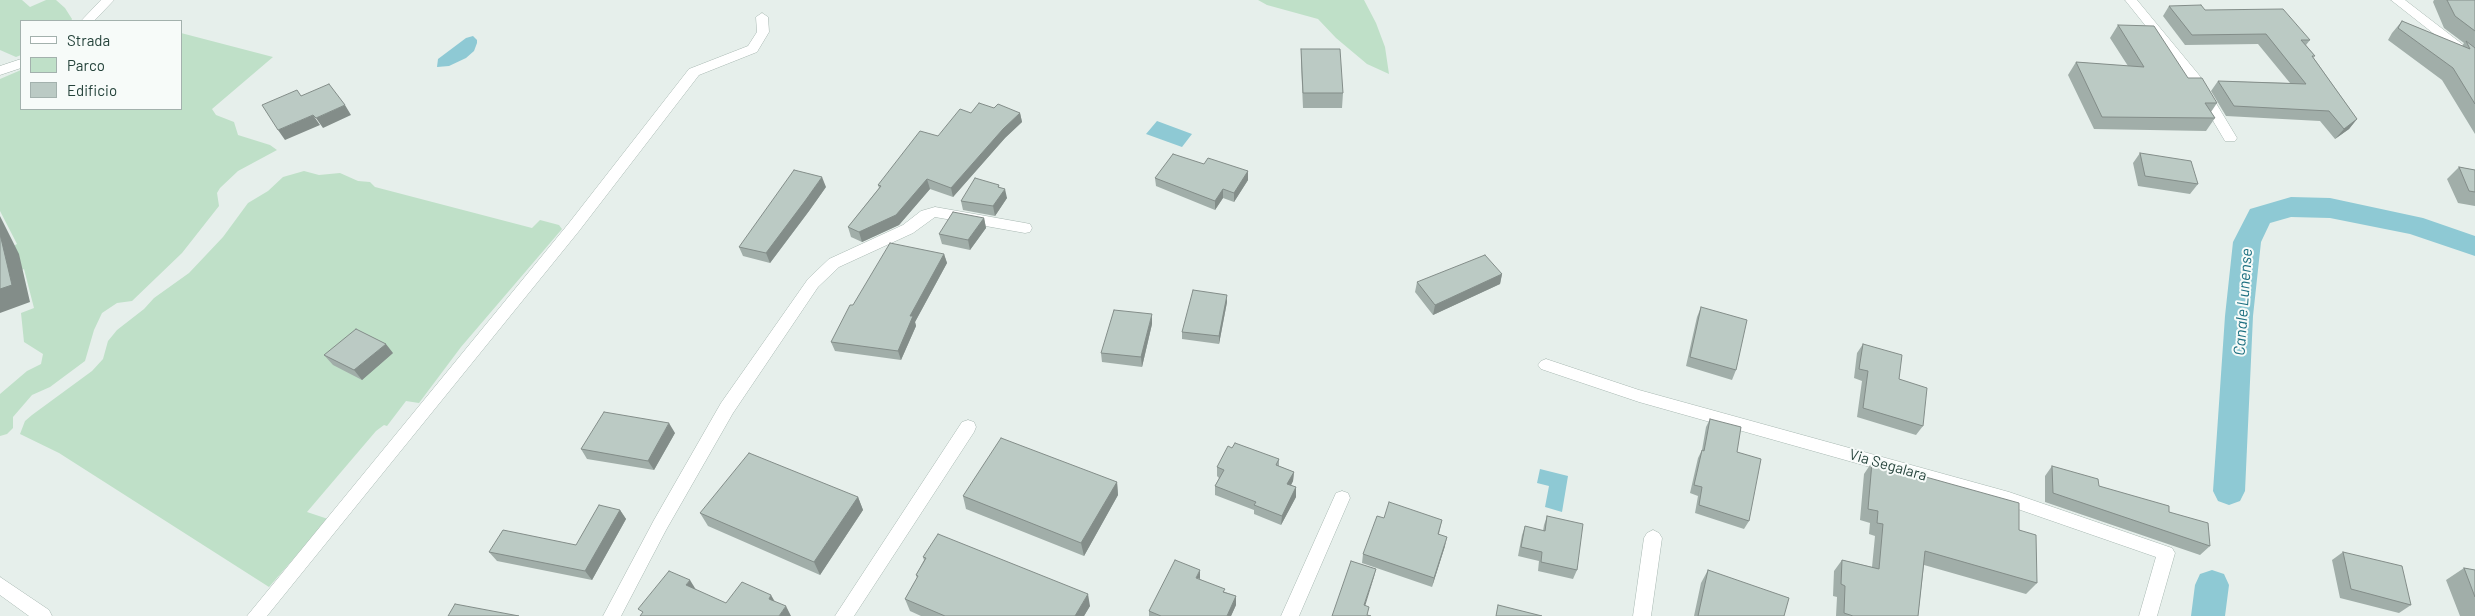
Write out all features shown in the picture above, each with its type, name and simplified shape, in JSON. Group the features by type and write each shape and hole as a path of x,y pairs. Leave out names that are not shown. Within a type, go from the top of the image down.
{"street":[{"path":"88,0 99,9"},
{"path":"88,20 108,0"},
{"path":"2131,0 2194,78 2230,138"},
{"path":"2397,0 2475,60"},
{"path":"256,616 574,227 694,72 754,49 763,32 762,17"},
{"path":"0,71 20,63"},
{"path":"612,616 660,525 727,408 813,283 834,263 908,229 926,215 936,212 1025,228"},
{"name":"Via Segalara","path":"1546,365 1638,396 2009,499 2166,553 2148,616"},
{"path":"844,616 968,427"},
{"path":"1290,616 1342,498"},
{"path":"1642,616 1653,538"},
{"path":"0,585 43,616"}],"green space":[{"path":"0,0 22,0 30,7 46,0 56,0 65,8 72,19 20,20 20,55 16,57 0,50"},
{"path":"1258,0 1364,0 1376,23 1385,47 1389,74 1367,64 1336,38 1318,19 1267,5"},
{"path":"182,33 273,57 212,109 216,115 234,122 238,135 270,145 277,150 238,171 220,188 217,193 219,206 182,253 132,301 117,303 102,313 94,330 85,361 50,387 32,395 13,417 13,428 7,434 0,436 0,394 27,371 41,364 43,354 24,342 21,313 34,308 24,269 13,273 6,250 17,244 0,211 0,79 20,70 20,110 182,110"},
{"path":"304,171 319,175 340,173 358,181 370,182 375,187 532,228 540,220 559,225 562,229 461,347 419,403 406,401 387,426 384,425 376,431 307,512 328,519 269,587 59,453 20,434 25,421 92,371 103,359 108,341 117,330 144,309 154,298 189,273 223,237 248,203 268,191 283,177"}],"water":[{"path":"473,36 477,43 474,51 466,58 449,66 437,67 438,59 466,38"},
{"path":"1157,121 1192,134 1182,147 1146,134"},
{"path":"1540,469 1568,476 1562,512 1545,507 1549,486 1537,483"}],"building":[{"path":"2447,0 2475,0 2475,31 2455,16"},
{"path":"2201,5 2205,10 2283,9 2310,40 2301,40 2315,56 2312,56 2357,119 2344,129 2329,111 2234,106 2218,81 2306,84 2266,34 2192,35 2169,6"},
{"path":"2402,21 2470,49 2466,41 2475,48 2475,104 2453,68 2398,28"},
{"path":"2118,25 2154,26 2188,78 2202,78 2217,103 2205,103 2215,118 2102,117 2076,62 2144,67"},
{"path":"1301,49 1340,49 1343,93 1303,93"},
{"path":"329,84 345,105 316,118 313,115 278,130 262,105 297,90 301,96"},
{"path":"979,103 994,108 998,104 1020,113 1003,129 951,188 927,179 896,215 859,232 848,227 881,186 878,185 920,131 938,136 960,109 971,113"},
{"path":"2140,153 2191,161 2198,184 2145,176"},
{"path":"1173,154 1204,164 1208,158 1248,171 1234,193 1223,189 1215,201 1155,178"},
{"path":"2459,167 2475,170 2475,192 2469,191"},
{"path":"794,170 822,177 766,253 739,247"},
{"path":"975,178 999,185 998,187 1005,189 993,206 961,201"},
{"path":"953,212 984,218 968,240 939,234"},
{"path":"0,234 12,285 0,289"},
{"path":"890,243 944,254 910,316 913,316 898,351 831,342 850,305 853,305"},
{"path":"1485,255 1502,274 1435,305 1417,282"},
{"path":"1193,290 1227,295 1219,336 1182,332"},
{"path":"1701,307 1747,320 1736,370 1690,357"},
{"path":"1114,310 1152,314 1141,357 1101,353"},
{"path":"356,329 386,344 354,370 324,355"},
{"path":"1863,344 1902,355 1899,379 1927,388 1923,426 1863,408 1868,371 1859,369"},
{"path":"604,412 669,423 648,461 581,449"},
{"path":"1710,419 1741,427 1737,452 1761,459 1749,521 1699,505 1702,487 1694,485 1702,450 1704,451"},
{"path":"1001,438 1117,482 1081,543 963,496"},
{"path":"1235,443 1279,459 1276,465 1294,472 1287,484 1296,487 1282,516 1254,505 1256,502 1215,486 1224,470 1217,467 1228,446 1232,448"},
{"path":"749,453 858,497 814,562 700,513"},
{"path":"1872,462 2019,503 2019,530 2036,535 2037,583 1925,551 1918,616 1853,616 1844,613 1845,586 1841,584 1842,560 1879,569 1883,524 1877,523 1878,511 1868,509"},
{"path":"2052,466 2098,479 2099,486 2169,506 2169,512 2208,523 2210,546 2053,493"},
{"path":"1389,502 1442,520 1438,534 1447,537 1434,578 1363,554 1377,516 1384,518"},
{"path":"599,505 620,510 585,571 489,552 503,530 576,545"},
{"path":"1547,516 1583,524 1577,570 1541,562 1542,552 1521,547 1525,526 1545,531"},
{"path":"938,534 1088,594 1075,616 945,616 905,599 926,558 923,557"},
{"path":"2343,552 2402,566 2411,605 2351,589"},
{"path":"1175,560 1200,570 1196,578 1225,589 1223,592 1236,596 1227,616 1161,616 1149,611"},
{"path":"1351,561 1376,569 1364,605 1369,607 1367,615 1371,616 1332,616"},
{"path":"2464,568 2475,570 2475,597"},
{"path":"1708,570 1789,598 1784,616 1698,616"},
{"path":"669,571 690,580 686,585 726,603 742,582 771,595 769,599 786,606 779,616 640,616 643,612 638,609"},
{"path":"455,604 519,616 448,616"},
{"path":"1498,605 1542,616 1496,616"}],"waterway":[{"name":"Canale Lunense","path":"2229,491 2239,316 2247,242 2260,216 2291,207 2330,208 2413,225 2475,246"},
{"name":"Canale Lunense","path":"2208,616 2212,585"}]}
